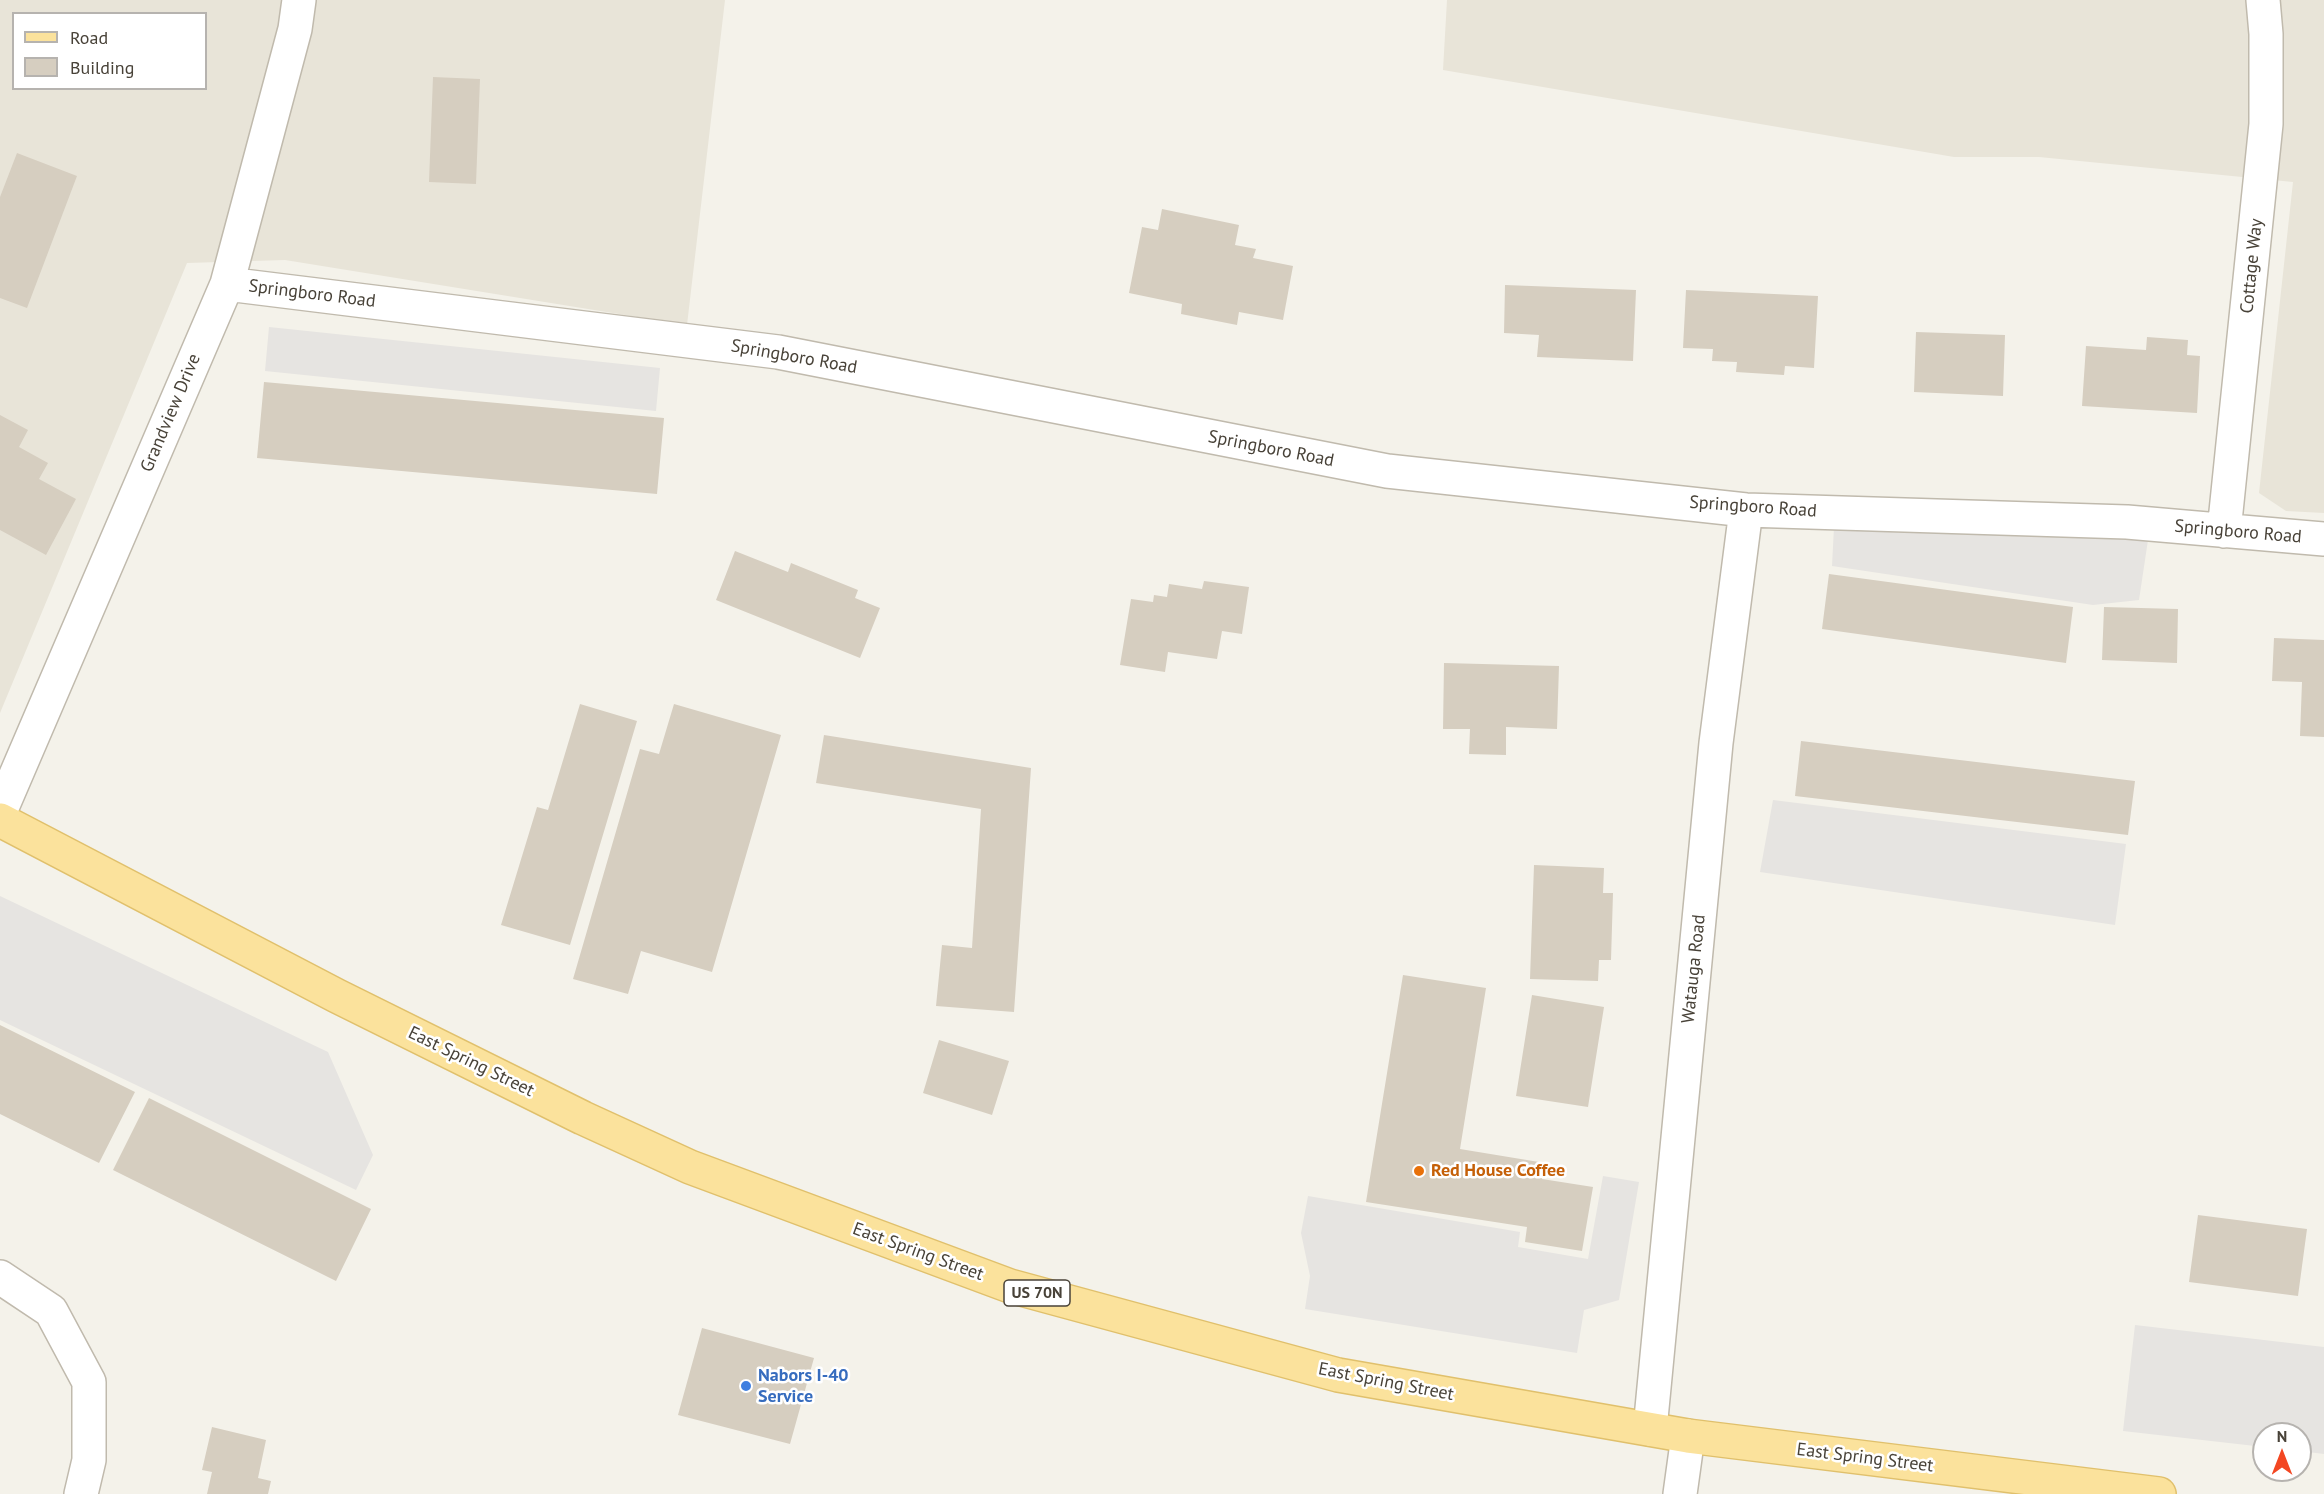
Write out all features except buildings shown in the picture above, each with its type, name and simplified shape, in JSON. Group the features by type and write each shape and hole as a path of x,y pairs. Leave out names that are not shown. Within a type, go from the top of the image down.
{"main road":[{"name":"East Spring Street","path":"0,820 337,996 583,1118 690,1167 1010,1286 1338,1375 1688,1436 2159,1494"}],"street":[{"name":"Grandview Drive","path":"0,812 227,284 295,29 299,0"},
{"name":"Cottage Way","path":"2224,531 2266,124 2266,34 2263,0"},
{"name":"Springboro Road","path":"227,284 778,352 1387,471 1746,510 2127,522 2324,539"},
{"name":"Watauga Road","path":"1650,1430 1716,743 1746,510"},
{"path":"0,1277 51,1311 89,1382 88,1460 81,1494"},
{"path":"1680,1494 1688,1436"}],"shaded area":[{"path":"0,0 725,0 687,325 285,260 187,263 0,713"},
{"path":"1447,0 2324,0 2324,513 2286,511 2259,493 2293,182 2039,157 1954,157 1443,70"},
{"path":"269,327 660,368 656,411 265,371"},
{"path":"1834,527 2148,540 2139,600 2093,605 1832,566"},
{"path":"1773,800 2126,844 2115,925 1760,872"},
{"path":"0,896 328,1052 373,1155 356,1190 0,1020"},
{"path":"1603,1176 1639,1182 1619,1300 1584,1310 1577,1353 1305,1309 1310,1276 1301,1233 1308,1196 1520,1232 1518,1247 1588,1259"},
{"path":"2135,1325 2324,1347 2324,1454 2312,1452 2312,1422 2252,1422 2252,1446 2123,1431"}],"place":[{"name":"Red House Coffee","path":"1419,1171"},
{"name":"Nabors I-40 Service","path":"746,1386"}]}
